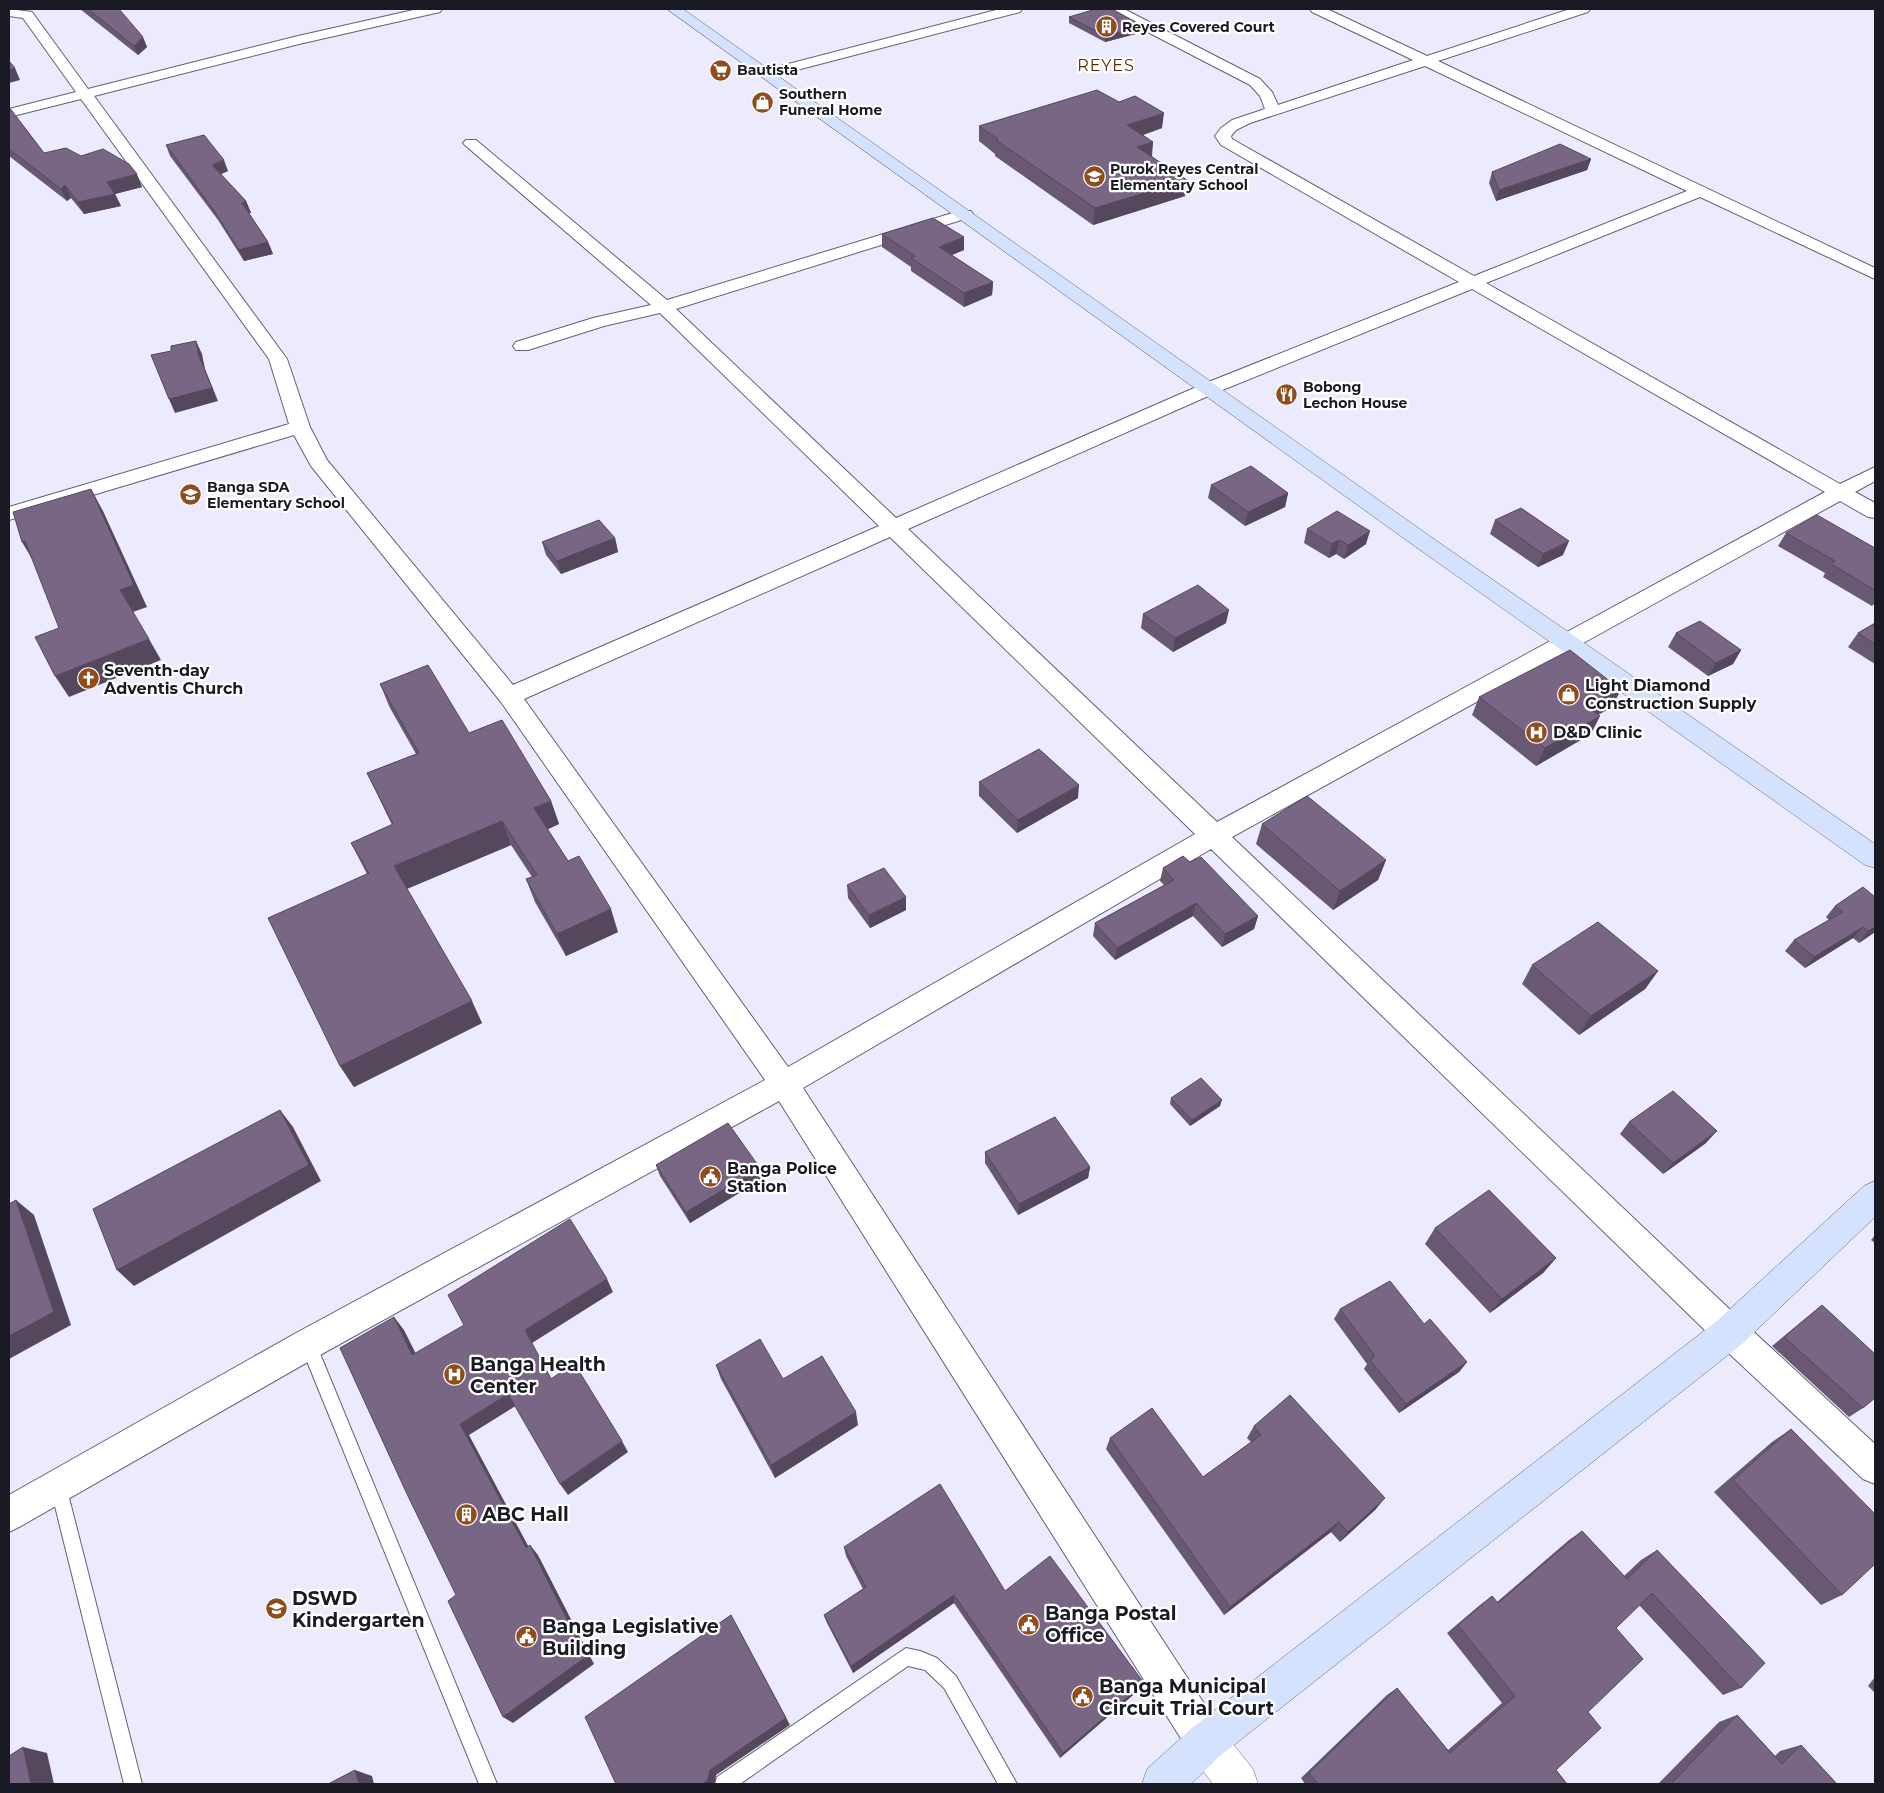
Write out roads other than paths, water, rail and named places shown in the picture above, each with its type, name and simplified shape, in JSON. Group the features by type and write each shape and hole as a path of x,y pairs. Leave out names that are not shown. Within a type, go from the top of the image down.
{"main road":[{"path":"674,9 965,214 1566,644 1875,858"},
{"path":"1162,1784 1206,1742 1730,1332 1875,1196"}],"street":[{"path":"9,113 298,40 435,9"},
{"path":"1114,9 1255,82 1267,96 1273,111"},
{"path":"1316,9 1875,274"},
{"path":"1583,9 1273,111 1226,130 1223,136 1226,142 1875,512"},
{"path":"766,74 1007,10"},
{"path":"9,12 28,15 278,359 300,427 318,462 509,696 784,1084 1206,1742 1238,1784"},
{"path":"470,143 664,307 895,527 1730,1332 1875,1467"},
{"path":"509,696 1208,389 1701,191"},
{"path":"522,346 599,322 664,307 965,214"},
{"path":"9,514 300,427"},
{"path":"9,1514 308,1344 784,1084 1215,836 1841,494 1875,473"}],"lane":[{"path":"308,1344 488,1784"},
{"path":"58,1486 133,1784"},
{"path":"724,1784 906,1656 926,1659 939,1669 950,1682 1008,1784"}],"place":[{"name":"Reyes Covered Court","path":"1106,27"},
{"name":"Bautista","path":"721,70"},
{"name":"Southern Funeral Home","path":"763,102"},
{"name":"Purok Reyes Central Elementary School","path":"1094,177"},
{"name":"Bobong Lechon House","path":"1287,395"},
{"name":"Banga SDA Elementary School","path":"191,495"},
{"name":"Seventh-day Adventis Church","path":"88,679"},
{"name":"Light Diamond Construction Supply","path":"1569,694"},
{"name":"D&D Clinic","path":"1537,732"},
{"name":"Banga Police Station","path":"711,1177"},
{"name":"Banga Health Center","path":"454,1375"},
{"name":"ABC Hall","path":"466,1514"},
{"name":"DSWD Kindergarten","path":"276,1609"},
{"name":"Banga Postal Office","path":"1029,1624"},
{"name":"Banga Legislative Building","path":"526,1637"},
{"name":"Banga Municipal Circuit Trial Court","path":"1083,1697"}],"district":[{"name":"REYES","path":"1106,65"}]}
